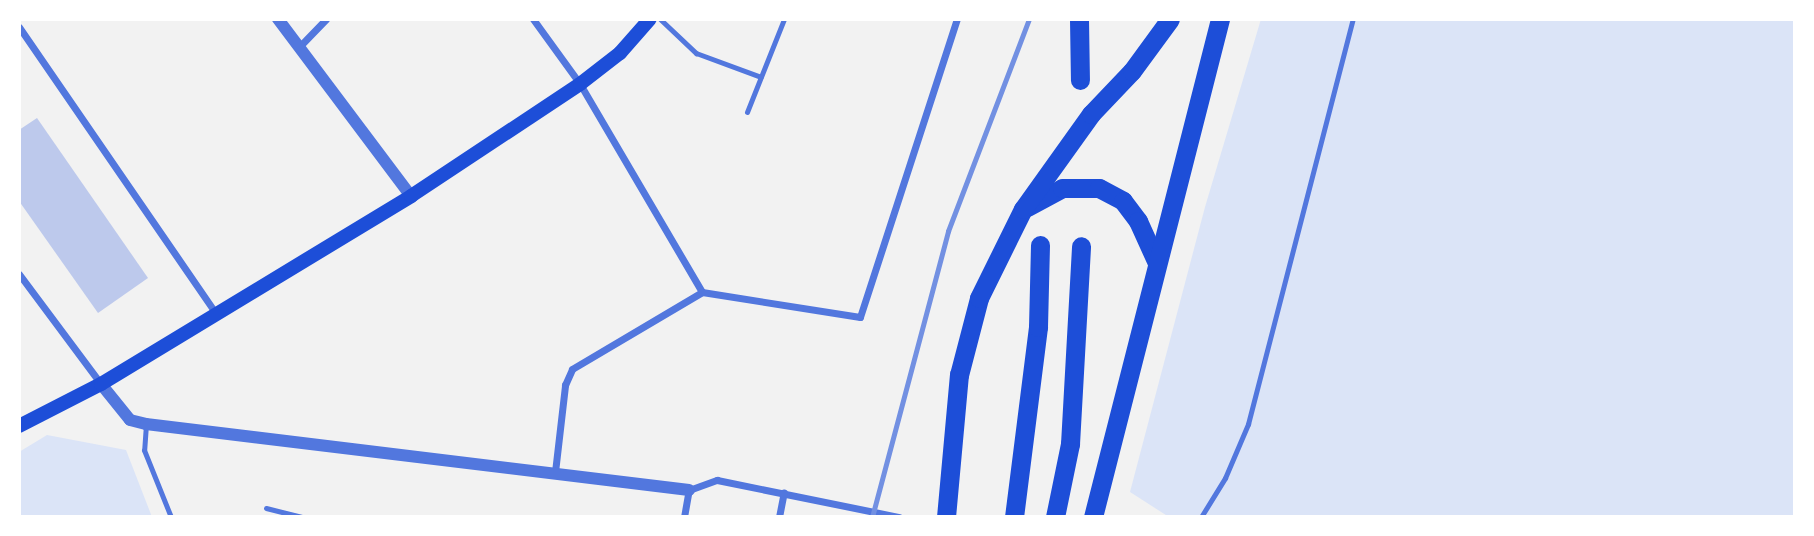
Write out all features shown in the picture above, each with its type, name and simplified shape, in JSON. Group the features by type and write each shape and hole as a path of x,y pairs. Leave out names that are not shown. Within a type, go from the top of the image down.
{"highway":[{"path":"1079,19 1080,80"},
{"path":"946,517 958,375 979,298 1023,209 1091,114 1132,71 1170,19"},
{"path":"1093,517 1220,19"},
{"path":"1023,209 1062,188 1099,188 1124,201 1139,221 1157,263"},
{"path":"1014,517 1038,327 1040,245"},
{"path":"1055,517 1070,444 1081,246"}],"main road":[{"path":"20,424 102,384 411,196 580,84 620,53 650,19"}],"street":[{"path":"278,19 411,196"},
{"path":"299,47 326,19"},
{"path":"533,19 580,84 702,292"},
{"path":"555,472 565,385 572,369 702,292 860,317 957,19"},
{"path":"19,27 217,314"},
{"path":"19,274 130,419 146,424 690,490 717,480 899,517"},
{"path":"684,517 690,490"},
{"path":"779,517 784,492"}],"lane":[{"path":"660,19 696,53 761,77"},
{"path":"747,112 784,19"},
{"path":"1201,517 1225,478 1248,424 1353,19"},
{"path":"146,424 144,450 170,517"},
{"path":"266,508 302,517"}],"shaded area":[{"path":"1261,19 1795,19 1795,517 1169,517 1130,492 1205,207"},
{"path":"47,435 126,450 152,517 19,517 19,452"}],"building":[{"path":"37,118 148,278 98,313 19,201 19,130"}],"railway":[{"path":"872,517 948,231 1029,19"}]}
